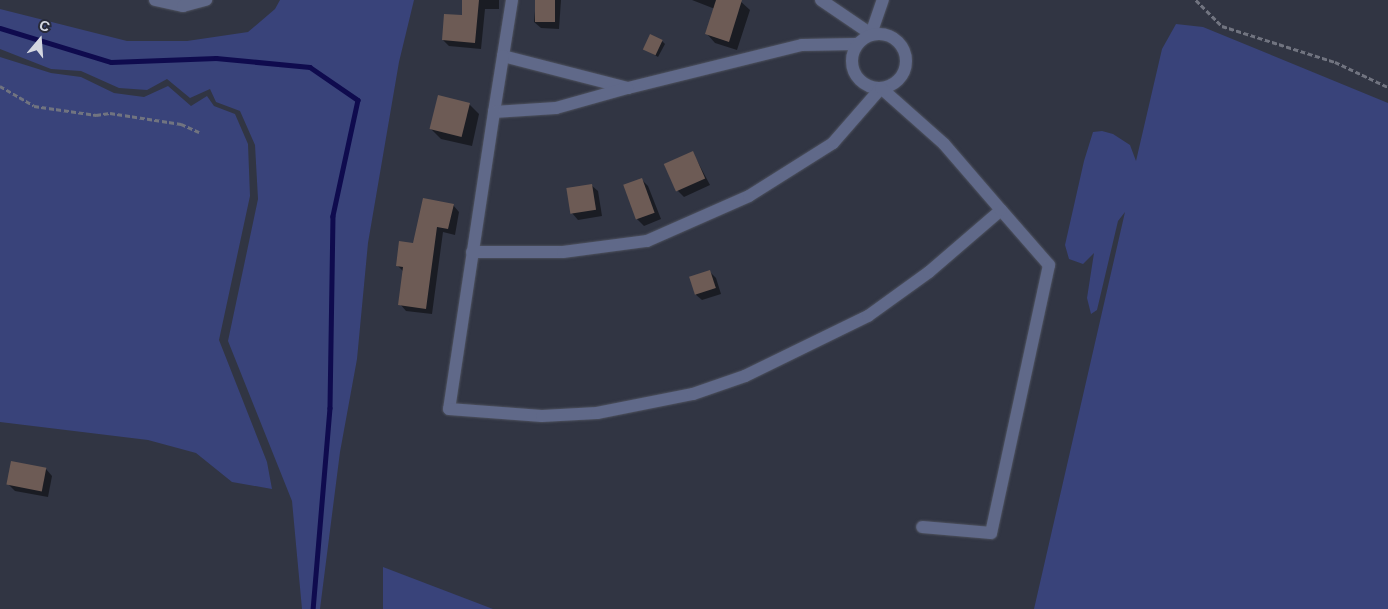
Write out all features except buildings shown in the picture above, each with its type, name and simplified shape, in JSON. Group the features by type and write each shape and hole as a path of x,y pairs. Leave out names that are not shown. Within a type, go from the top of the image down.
{"lane":[{"path":"155,0 183,6 206,0"},
{"path":"512,0 448,409 542,416 597,413 693,394 745,376 868,316 929,272 1001,210"},
{"path":"821,0 871,34 889,35 903,47 906,56 903,74 890,86 881,88 864,84 857,78 851,61 856,44"},
{"path":"494,112 556,108 628,88 802,45 856,44 871,34 883,0"},
{"path":"503,56 628,88"},
{"path":"881,88 944,144 1049,265 991,533 922,527"},
{"path":"472,252 563,252 647,241 749,196 833,143 881,88"}],"path":[{"path":"1196,0 1222,26 1335,62 1388,86"},
{"path":"0,86 34,106 96,115 110,113 181,124 199,132"}],"shaded area":[{"path":"280,0 414,0 399,62 368,243 357,359 340,452 320,609 302,609 292,501 228,341 258,199 255,145 240,111 216,102 210,89 190,98 167,79 147,90 119,88 81,71 51,69 0,49 0,9 127,41 187,41 248,32 275,9"},
{"path":"1176,24 1203,27 1388,103 1388,609 1034,609 1125,212 1118,221 1097,310 1091,314 1087,298 1094,253 1083,264 1069,259 1065,245 1084,161 1093,132 1102,131 1113,134 1130,145 1136,161 1162,49"},
{"path":"0,57 51,73 81,77 114,93 144,97 168,86 191,106 207,96 214,106 235,114 248,144 250,196 219,340 267,462 272,489 232,482 196,453 148,440 0,422"},
{"path":"383,567 493,609 383,609"}],"waterway":[{"path":"0,28 111,62 216,58 310,67 358,100 333,216 330,408 313,609"}]}
